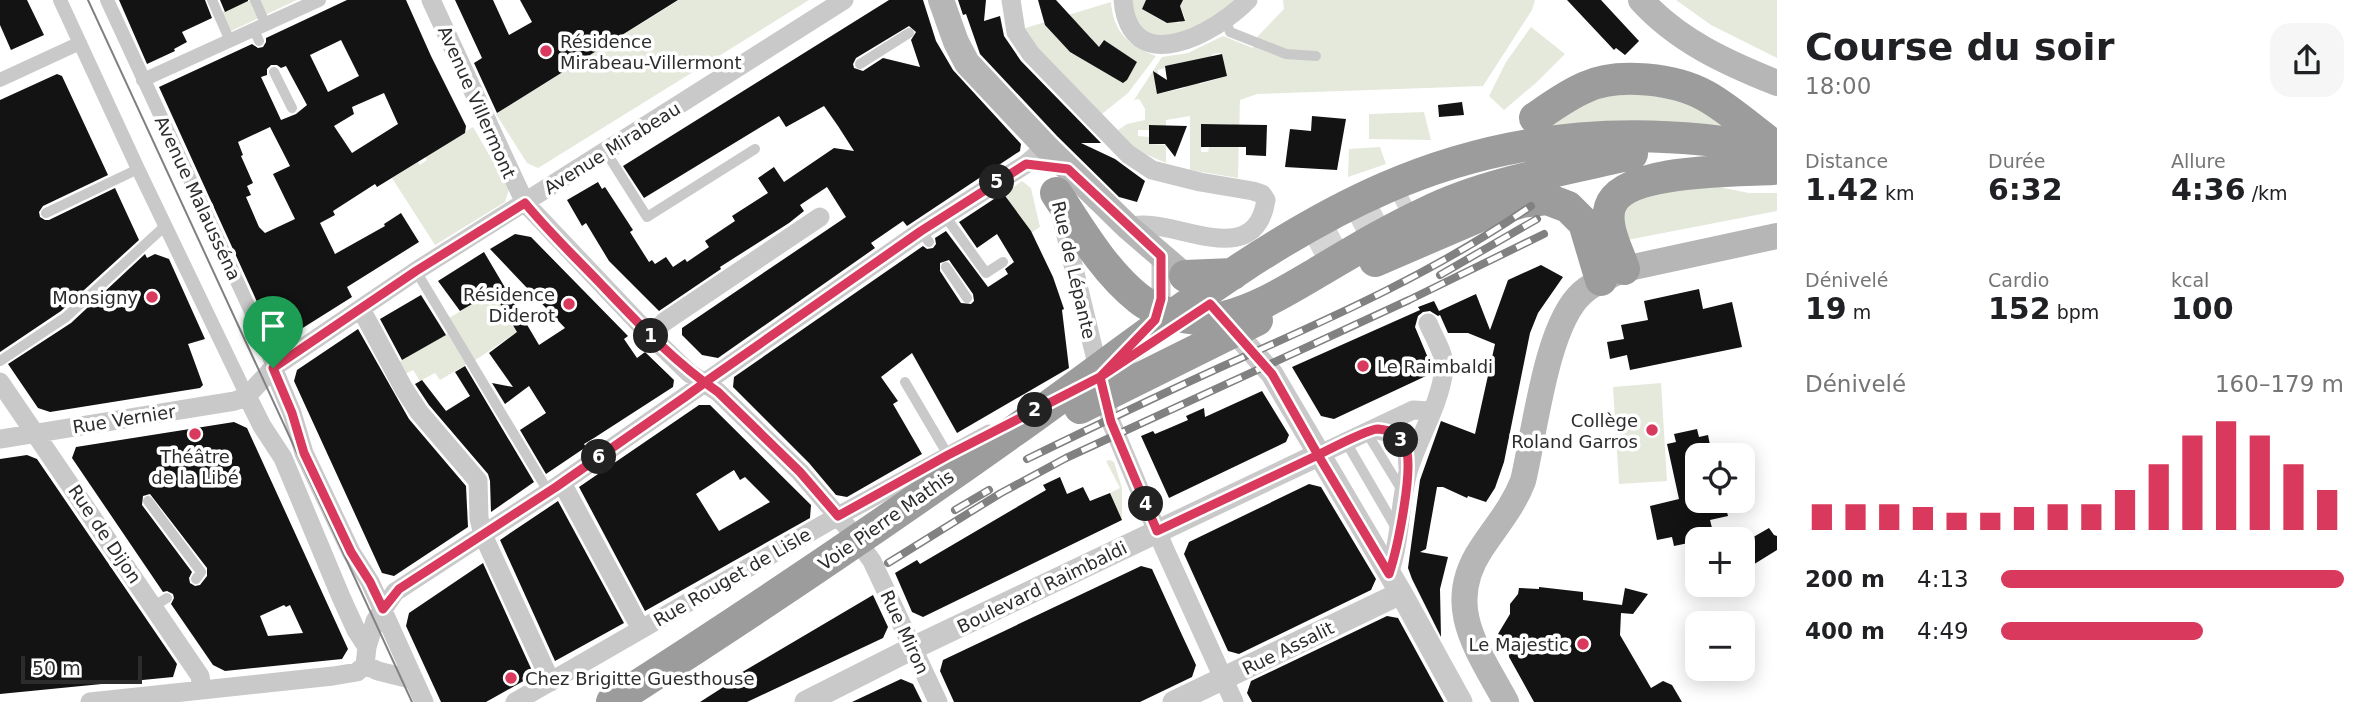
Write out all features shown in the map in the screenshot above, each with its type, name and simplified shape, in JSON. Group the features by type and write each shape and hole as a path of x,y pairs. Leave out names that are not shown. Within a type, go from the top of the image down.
{"highway":[{"path":"1535,118 1588,85 1625,79 1679,84 1706,96 1776,159"},
{"name":"Voie Pierre Mathis","path":"612,702 936,486 1231,275 1308,228 1384,189 1451,163 1517,147 1578,138 1643,144 1694,156 1776,159"},
{"path":"1053,180 1086,239 1120,281 1139,299 1162,311 1192,318 1222,318 1265,303 1429,210 1493,188 1643,144"},
{"name":"Voie Pierre Mathis","path":"647,702 830,584 1135,367 1246,290 1323,241 1392,205 1455,181 1522,165 1643,144"},
{"path":"1612,275 1610,208 1614,199 1625,188 1644,180 1776,159"},
{"path":"1080,408 1365,266 1489,212 1522,202 1547,199 1569,207 1578,215 1612,275"},
{"path":"1185,276 1226,276 1260,267 1309,245 1210,304"}],"main road":[{"path":"1641,0 1658,17 1694,44 1718,58 1777,83"},
{"path":"942,13 967,63 1053,180 1098,198 1185,276"},
{"path":"1506,702 1468,625 1464,587 1469,568 1514,503 1523,481 1553,343 1561,320 1582,292 1612,275 1777,236"}],"street":[{"path":"60,0 247,396 262,426 284,458 366,656 378,671 414,680"},
{"name":"Avenue Malausséna","path":"107,0 260,331 292,413 304,453 351,552 370,582 424,702"},
{"path":"143,80 230,41 260,32 319,0"},
{"name":"Avenue Villermont","path":"431,0 525,203 651,336 690,373 705,383"},
{"name":"Avenue Mirabeau","path":"247,396 273,368 416,271 844,0"},
{"path":"1011,0 1016,32 1031,54 1128,155 1152,170 1253,191 1262,194 1266,200 1263,216 1253,230 1240,235 1221,238 1198,236 1145,224 1128,226"},
{"path":"1123,0 1124,14 1130,28 1142,38 1161,46 1194,38 1226,21 1248,0"},
{"path":"0,80 80,43"},
{"path":"90,702 357,672 366,656 375,621 399,589 484,535 925,236 944,215 1053,180"},
{"name":"Rue de Lépante","path":"1053,180 1111,422 1234,702"},
{"path":"651,336 664,322 820,217"},
{"path":"1100,377 1155,320 1161,299 1161,256"},
{"path":"1185,276 1272,374 1461,702"},
{"path":"1100,377 1210,304"},
{"path":"361,309 419,412 478,481 479,518 484,535 551,682"},
{"path":"1408,474 1432,411 1444,363 1428,323"},
{"name":"Rue Rouget de Lisle","path":"515,702 838,516 948,455 1100,377"},
{"name":"Rue de Dijon","path":"0,382 160,602 200,676 202,690"},
{"name":"Rue Miron","path":"705,383 718,392 800,472 872,561 938,702"},
{"name":"Rue Vernier","path":"0,439 235,401 247,396"},
{"name":"Boulevard Raimbaldi","path":"806,702 913,648 1413,410 1432,411"},
{"path":"1371,431 1390,432 1398,436 1407,451 1408,474 1395,584"},
{"path":"555,487 641,629"},
{"name":"Rue Assalit","path":"1174,702 1395,584"}],"lane":[{"path":"212,0 230,41"},
{"path":"255,0 260,32"},
{"path":"1226,21 1230,32 1286,54 1316,56"},
{"path":"860,64 909,33"},
{"path":"274,72 292,108"},
{"path":"606,152 647,217 755,149"},
{"path":"46,213 138,169"},
{"path":"944,215 986,273 1003,262"},
{"path":"0,361 66,317 165,226"},
{"path":"946,267 967,298"},
{"path":"416,271 555,487"},
{"path":"905,382 948,455"},
{"path":"1371,431 1405,495"},
{"path":"1346,442 1399,534"},
{"path":"148,501 201,572 196,579"}],"shaded area":[{"path":"250,0 297,0 227,33 218,14"},
{"path":"679,0 809,0 538,168 527,163 496,114"},
{"path":"1131,0 1146,0 1142,9 1166,23 1169,20 1179,23 1185,18 1180,6 1183,0 1237,0 1231,7 1196,26 1169,35 1156,35 1145,31 1136,22"},
{"path":"1283,0 1535,0 1532,10 1483,86 1257,94 1240,100 1238,178 1190,170 1190,116 1166,120 1166,126 1149,125 1149,130 1138,130 1138,136 1149,137 1149,144 1166,145 1166,163 1138,151 1118,130 1127,124 1145,120 1145,109 1139,99 1134,100 1162,57 1188,53 1223,36 1253,48 1257,37 1284,9","holes":["1221,53 1227,76 1200,84 1197,73 1213,54","1181,63 1185,88 1157,94 1158,70","1201,124 1231,124 1231,144 1225,147 1209,147 1208,152 1201,152"]},
{"path":"1676,0 1777,0 1777,58 1711,25"},
{"path":"1111,2 1115,22 1124,36 1138,48 1156,56 1128,93 1102,114 1029,40 1022,29","holes":["1065,29 1083,29 1091,38 1072,54 1056,37","1103,40 1137,62 1127,79 1090,63"]},
{"path":"1531,27 1565,54 1504,110 1489,96 1506,62"},
{"path":"1660,88 1741,128 1550,128 1548,123 1612,90"},
{"path":"1424,112 1431,140 1369,139 1369,114"},
{"path":"473,127 509,189 505,202 435,245 392,178 418,162 420,165 427,160 425,157"},
{"path":"1380,147 1386,164 1348,177 1349,149"},
{"path":"1022,181 1031,188 1040,227 1031,233 1004,194"},
{"path":"1689,181 1749,193 1777,193 1777,211 1627,240 1620,200"},
{"path":"493,292 517,332 474,361 449,318"},
{"path":"449,333 467,364 440,380 435,373 420,381 413,370 403,375 397,363"},
{"path":"1661,383 1667,481 1619,484 1613,387"},
{"path":"1106,461 1114,462 1122,488 1122,520 1110,493 1120,488"}],"building":[{"path":"0,0 27,0 44,35 11,50 0,25"},
{"path":"119,0 205,0 212,18 182,32 187,42 174,49 175,51 147,64"},
{"path":"220,0 248,0 248,1 225,12"},
{"path":"347,0 406,0 466,126 465,133 377,187 375,184 333,211 335,215 320,223 335,254 385,226 384,224 401,213 419,242 347,287 352,297 282,341 274,339 159,87 252,44 258,48 263,47 266,38","holes":["341,40 359,76 328,92 310,55","271,65 281,68 286,66 307,105 296,114 281,120 261,77 267,75 267,69","384,93 398,124 352,153 334,126 354,114 352,107","270,127 290,166 273,174 295,219 265,233 259,227 246,197 251,195 247,186 253,183 238,142"]},
{"name":"Résidence Mirabeau-Villermont","path":"455,0 493,0 509,35 532,22 520,0 678,0 497,113 474,63 482,58"},
{"path":"889,0 923,0 936,41 953,70 1021,144 1020,151 907,226 903,221 871,243 875,248 718,358 702,355 682,335 682,328 846,217 827,187 800,205 804,211 789,223 720,267 721,269 659,311 609,261 586,223 582,226 567,200 598,182 602,189 605,187 633,230 630,232 649,262 652,260 655,264 666,257 673,267 685,259 687,262 709,247 705,241 735,221 732,216 768,193 758,178 774,167 784,182 834,148 854,151 824,106 786,127 779,116 644,198 623,166","holes":["909,26 916,32 911,40 920,67 883,58 863,71 854,68 856,58"]},
{"path":"958,0 986,0 984,21 1000,16 1004,36 1021,61 1101,143 1081,143 1115,159 1145,181 1137,202 1119,197 980,54 966,14 963,15"},
{"path":"1038,0 1056,0 1099,47 1104,40 1137,62 1127,80 1123,83 1070,52 1045,25"},
{"path":"1146,0 1183,0 1180,6 1185,21 1167,23 1142,9"},
{"path":"1567,0 1601,0 1639,41 1625,55 1616,48 1614,50"},
{"path":"1222,54 1227,76 1157,94 1153,71 1167,80 1165,66"},
{"path":"57,74 62,76 108,175 43,206 39,212 40,217 49,220 115,188 139,240 61,311 0,352 0,100"},
{"path":"1462,102 1464,115 1439,117 1438,105"},
{"path":"1312,116 1346,119 1337,170 1285,167 1290,129 1311,131"},
{"path":"1201,124 1267,125 1266,156 1246,155 1246,147 1201,147"},
{"path":"1149,125 1187,126 1175,157 1165,144 1149,144"},
{"path":"1003,193 1031,231 1053,277 1064,309 1069,368 957,433 912,353 881,377 898,401 893,404 922,454 847,497 836,495 809,463 733,387 734,377 923,246 927,249 933,248 936,244 935,238 946,231 988,287 1008,274 1005,269 1014,262 997,234 977,248 959,222","holes":["949,260 973,294 974,301 971,304 961,303 940,271 940,263"]},
{"path":"515,234 531,237 628,336 624,339 637,358 645,352 674,380 673,387 584,444 586,447 546,474 520,430 546,413 529,386 505,404 492,383 513,387 489,353 517,332 493,292 460,311 438,281 484,252 539,345 565,328 490,249"},
{"path":"145,254 147,258 155,254 169,259 205,339 188,344 203,385 200,388 50,412 38,408 8,364 71,323"},
{"path":"1541,265 1563,277 1538,313 1530,333 1504,462 1495,488 1486,502 1437,487 1426,549 1420,552 1448,557 1440,589 1441,637 1408,568 1420,480 1441,421 1475,434 1495,344 1468,333 1448,333 1440,315 1430,311 1423,312 1418,316 1415,327 1431,365 1426,376 1334,419 1321,416 1292,367 1420,310 1418,307 1434,301 1439,311 1476,294 1490,330 1508,280"},
{"path":"1699,289 1703,309 1732,302 1742,347 1630,370 1627,355 1610,359 1607,342 1624,339 1621,325 1648,320 1644,301"},
{"path":"421,295 446,335 402,360 380,319"},
{"path":"358,329 409,419 466,486 468,527 394,576 382,573 294,381 297,370"},
{"path":"465,366 534,482 491,512 488,474 429,405 415,384 422,380 446,411 470,396 455,372"},
{"path":"1262,391 1289,435 1286,442 1169,498 1141,436 1153,431 1155,434 1188,420 1186,416 1204,408 1205,417"},
{"path":"699,405 710,405 811,505 810,518 645,611 579,487","holes":["734,470 740,480 745,477 770,502 719,531 696,494"]},
{"path":"234,422 247,428 348,649 342,659 225,671 213,665 171,604 173,594 163,592 72,458 76,447","holes":["150,494 207,568 207,576 200,585 190,583 192,572 142,505 143,496","290,605 303,633 268,636 260,616"]},
{"path":"1697,429 1699,437 1708,435 1710,443 1685,443 1685,513 1727,513 1728,516 1710,520 1712,527 1685,527 1685,544 1674,546 1672,537 1657,540 1650,506 1679,499 1667,444 1676,442 1674,434"},
{"path":"27,455 37,459 177,664 173,677 0,694 0,459"},
{"path":"1060,477 1067,494 1083,487 1090,501 1110,493 1122,520 923,617 912,612 895,573 917,560 920,564 1046,490 1043,485"},
{"path":"1309,484 1321,487 1376,579 1371,590 1239,654 1228,651 1184,554 1189,542"},
{"path":"558,501 624,623 555,661 500,540"},
{"path":"1769,528 1777,536 1777,550 1755,564 1755,536"},
{"path":"483,563 534,675 486,702 441,702 406,626 409,613"},
{"path":"1141,566 1152,569 1196,665 1192,677 1140,702 954,702 940,671 943,660"},
{"name":"Le Majestic","path":"1539,587 1583,592 1583,600 1622,605 1625,588 1648,594 1633,614 1621,613 1620,635 1651,688 1663,681 1672,685 1682,702 1534,702 1509,657 1508,642 1498,634 1510,614 1510,604 1519,588"},
{"path":"873,595 888,627 883,638 747,702 700,702 739,677 739,674"},
{"path":"1387,616 1398,618 1444,702 1252,702 1247,693 1251,681"},
{"path":"901,679 913,684 922,702 852,702"}],"tunnel":[{"path":"1309,245 1407,193"}],"tram line":[{"path":"88,0 412,702"}],"railway":[{"path":"1027,459 1389,289 1461,250 1531,206"},
{"path":"1440,275 1537,219"},
{"path":"888,563 1001,493 1066,458 1409,300 1544,234"},
{"path":"955,510 989,490"}],"place":[{"name":"Résidence Mirabeau-Villermont","path":"546,51"},
{"name":"Monsigny","path":"152,297"},
{"name":"Résidence Diderot","path":"569,304"},
{"name":"Le Raimbaldi","path":"1363,366"},
{"name":"Collège Roland Garros","path":"1652,430"},
{"name":"Théâtre de la Libé","path":"195,434"},
{"name":"Le Majestic","path":"1583,644"},
{"name":"Chez Brigitte Guesthouse","path":"511,678"}],"route":[{"path":"273,368 292,413 304,453 351,552 383,609 399,589 556,487 705,383 921,231 1026,164 1050,166 1068,169 1161,256 1161,299 1155,320 1100,377 1111,422 1157,531 1318,455 1389,574 1397,551 1408,474 1404,444 1398,436 1390,432 1375,429 1318,455 1272,374 1210,304 1100,377 948,455 838,516 800,472 718,392 705,383 690,373 651,336 525,203 416,271 273,368"}]}
